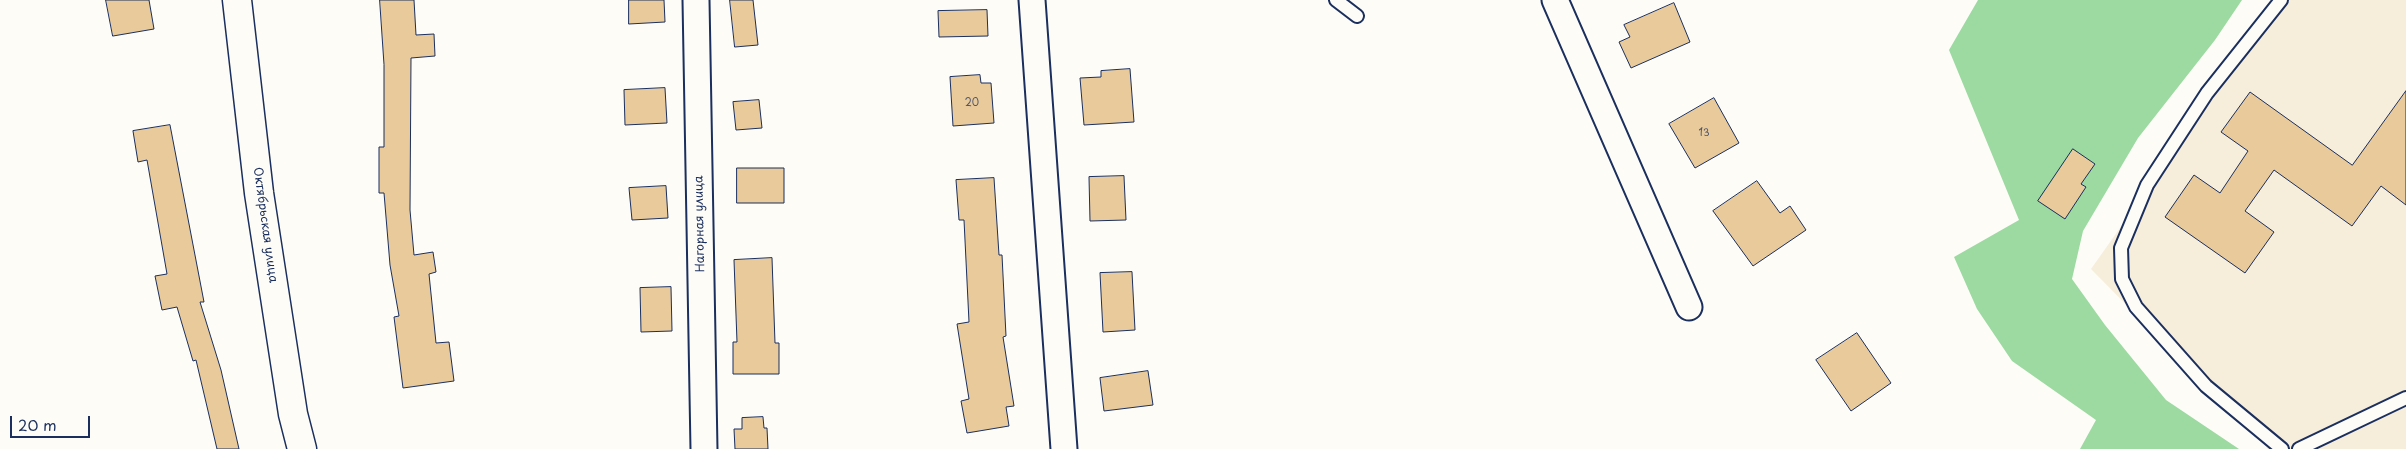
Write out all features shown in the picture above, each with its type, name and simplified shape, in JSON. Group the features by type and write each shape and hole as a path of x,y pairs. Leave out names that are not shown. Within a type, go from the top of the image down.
{"street":[{"name":"Октябрьская улица","path":"237,0 260,203 293,414 302,449"},
{"name":"Нагорная улица","path":"696,0 704,449"},
{"path":"1032,0 1064,449"},
{"path":"1555,0 1689,307"}],"lane":[{"path":"1336,0 1357,16"},
{"path":"2281,0 2207,93 2153,176 2121,248 2122,278 2136,307 2206,386 2282,449"},
{"path":"2299,449 2406,398"}],"shaded area":[{"path":"2281,0 2406,0 2406,449 2268,449 2091,269"}],"green space":[{"path":"1978,0 2242,0 2215,40 2138,138 2083,231 2072,279 2105,325 2166,400 2239,449 2080,449 2096,420 2012,361 1977,309 1954,257 2019,220 1949,50"}],"building":[{"path":"106,0 149,0 154,29 113,36"},
{"path":"380,0 414,0 416,35 434,34 435,56 411,58 410,210 414,255 433,252 436,272 429,274 436,343 449,342 454,381 403,388 394,317 399,316 390,265 384,193 379,193 379,147 384,147 384,65"},
{"path":"629,0 664,0 665,22 629,24"},
{"path":"730,0 753,0 758,45 735,47"},
{"path":"1674,3 1690,42 1631,68 1619,42 1630,37 1624,25"},
{"path":"987,10 988,36 939,37 938,11"},
{"path":"1130,69 1134,122 1084,125 1080,78 1101,77 1101,71"},
{"path":"980,75 981,83 991,83 994,123 953,126 950,77"},
{"path":"665,88 667,123 625,125 624,90"},
{"path":"2406,91 2406,205 2381,186 2352,226 2274,170 2245,211 2274,232 2245,273 2165,217 2194,175 2220,193 2248,151 2221,132 2250,92 2352,165"},
{"path":"1714,98 1739,143 1695,168 1669,124"},
{"path":"759,100 762,128 736,130 733,102"},
{"path":"170,125 204,302 200,302 221,370 239,449 217,449 196,360 193,361 177,307 162,310 155,276 167,274 147,160 138,162 133,131"},
{"path":"2073,149 2095,164 2081,184 2086,187 2065,219 2038,201"},
{"path":"737,168 784,168 784,203 737,203"},
{"path":"1124,176 1126,220 1090,221 1089,177"},
{"path":"994,178 999,255 1002,255 1006,336 1003,337 1014,406 1006,407 1009,426 967,433 961,401 969,399 957,324 969,322 964,220 959,220 956,180"},
{"path":"1757,181 1780,213 1790,206 1806,230 1753,266 1713,211"},
{"path":"666,186 668,218 632,220 629,188"},
{"path":"772,258 775,343 779,343 779,374 733,374 733,342 737,342 734,260"},
{"path":"1132,272 1135,330 1103,332 1100,273"},
{"path":"671,287 672,331 641,332 640,288"},
{"path":"1857,333 1891,383 1851,411 1816,360"},
{"path":"1148,371 1153,405 1104,411 1100,378"},
{"path":"763,417 764,428 767,428 768,449 735,449 734,429 742,429 742,418"}]}
